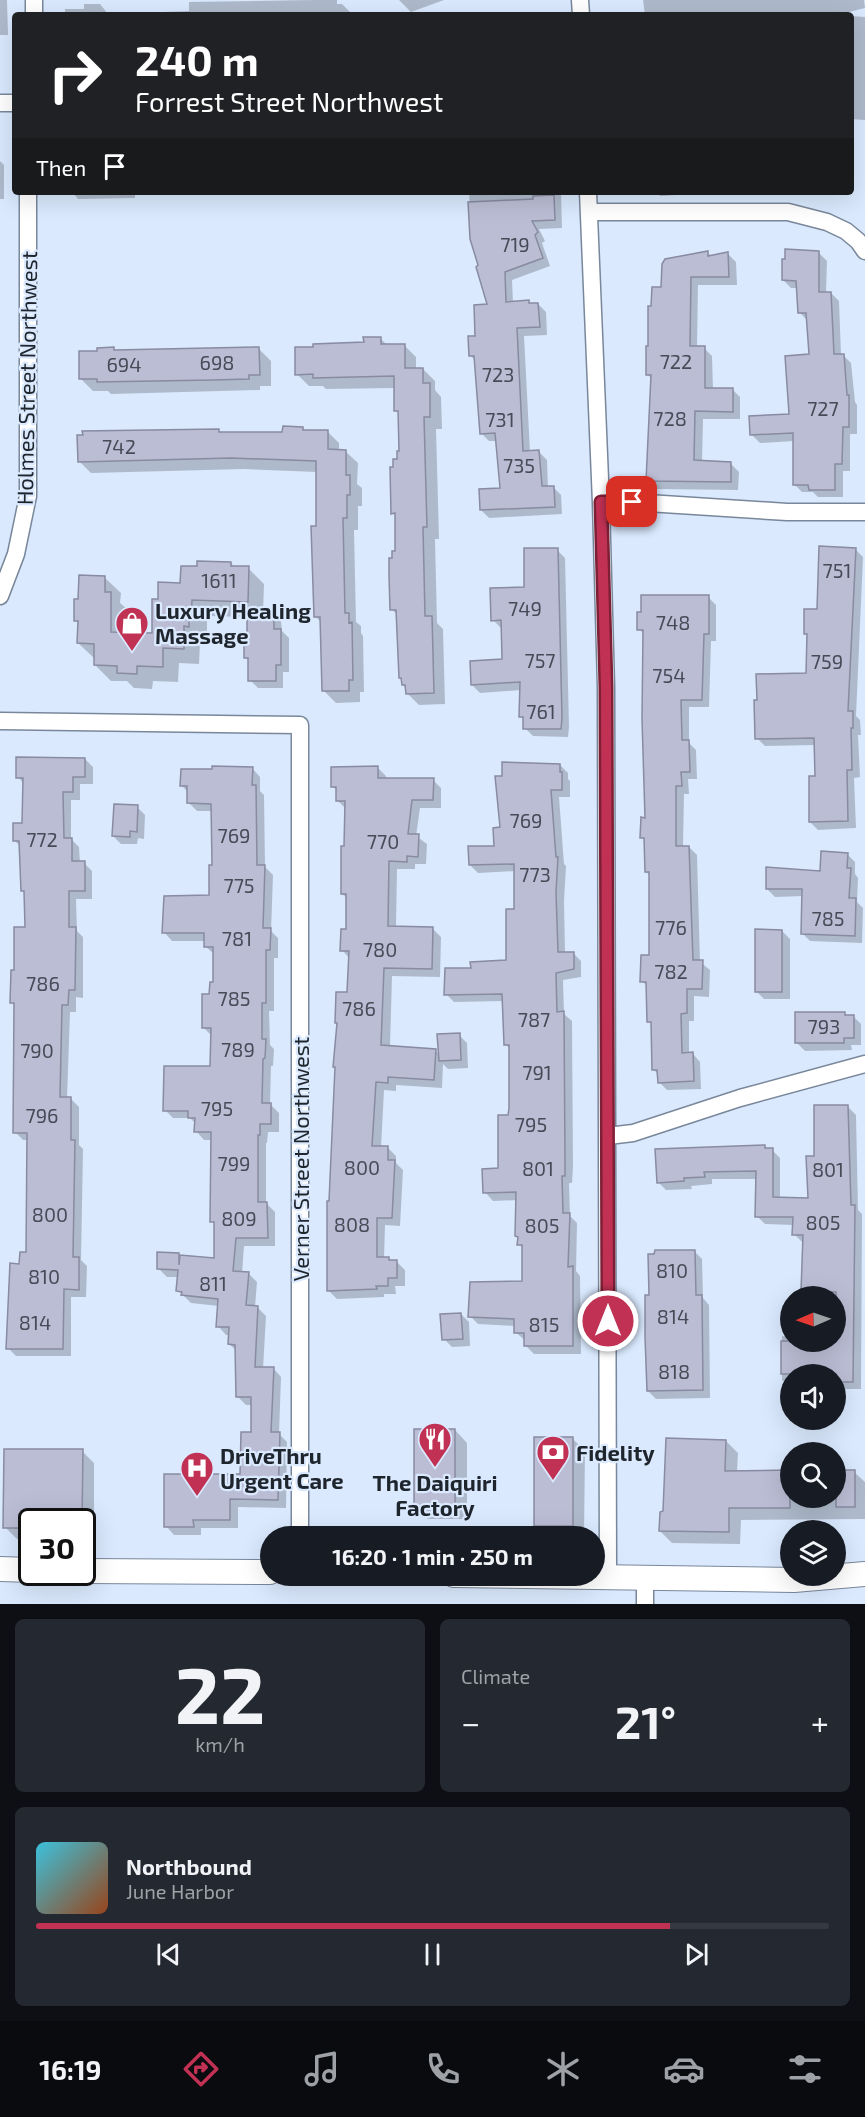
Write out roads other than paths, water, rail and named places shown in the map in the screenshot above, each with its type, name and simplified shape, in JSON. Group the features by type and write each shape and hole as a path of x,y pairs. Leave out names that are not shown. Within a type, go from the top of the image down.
{"main road":[{"path":"0,1569 18,1570"},
{"path":"96,1571 260,1572"},
{"path":"605,1578 794,1580 865,1574"}],"street":[{"name":"Holmes Street Northwest","path":"0,596 16,554 28,496 28,195"},
{"path":"588,195 601,502 606,698 608,1578"},
{"path":"589,212 788,212 827,222 846,231 858,241 865,251"},
{"path":"601,502 787,512 865,512"},
{"name":"Verner Street Northwest","path":"0,721 300,725 300,1526"},
{"path":"608,1136 633,1133 740,1098 865,1064"},
{"path":"645,1579 645,1604"}],"place":[{"name":"Luxury Healing Massage","path":"132,652"},
{"name":"The Daiquiri Factory","path":"435,1468"},
{"name":"Fidelity","path":"553,1481"},
{"name":"DriveThru Urgent Care","path":"197,1497"}]}
